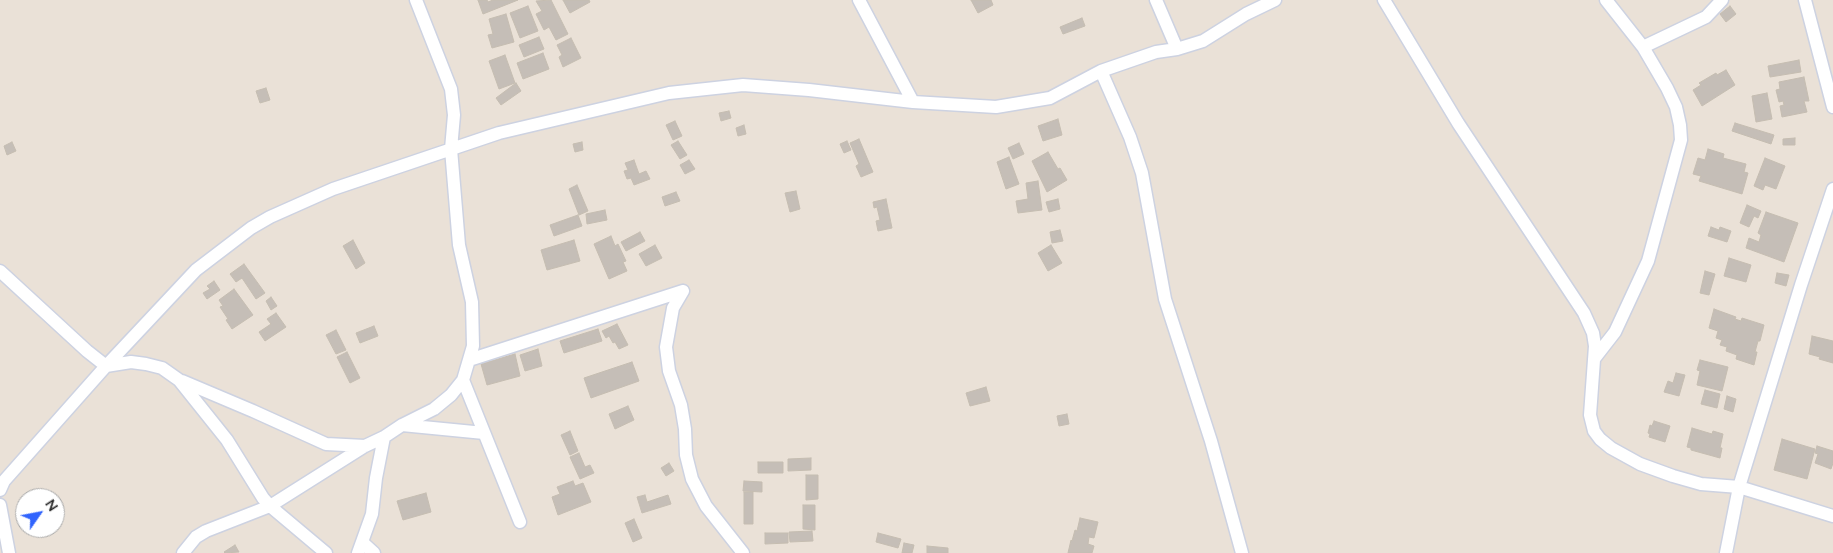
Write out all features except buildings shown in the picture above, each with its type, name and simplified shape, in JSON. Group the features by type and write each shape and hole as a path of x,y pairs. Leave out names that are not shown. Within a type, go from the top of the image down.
{"street":[{"path":"183,553 196,537 206,531 270,506 365,446 434,409 451,395 462,380 473,346 472,302 459,245 451,149 454,115 451,90 416,0"},
{"path":"859,0 912,102"},
{"path":"1156,0 1177,49"},
{"path":"0,490 4,481 106,366 196,270 251,228 270,217 333,189 499,133 668,93 743,85 809,90 912,102 996,107 1050,98 1101,71 1156,52 1177,49 1203,41 1246,14 1275,0"},
{"path":"1384,0 1458,123 1584,314 1593,333 1595,346 1590,415 1594,431 1600,439 1611,448 1640,464 1673,476 1702,484 1739,487 1833,516"},
{"path":"1594,360 1614,332 1648,261 1681,140 1676,107 1667,88 1643,47 1606,0"},
{"path":"1643,47 1706,17 1722,0"},
{"path":"1805,0 1833,107"},
{"path":"1101,71 1130,137 1142,173 1166,299 1212,442 1242,553"},
{"path":"1726,553 1739,487 1798,294 1833,188"},
{"path":"0,271 106,366"},
{"path":"469,360 683,291 673,308 666,346 669,371 681,405 685,429 686,455 692,478 706,506 743,553"},
{"path":"106,366 131,362 162,368 179,380 326,444 365,446"},
{"path":"179,380 227,440 263,498 326,553"},
{"path":"462,380 520,522"},
{"path":"402,425 484,433"},
{"path":"374,553 360,547 372,514 376,478 384,437"},
{"path":"0,504 9,553"}]}
